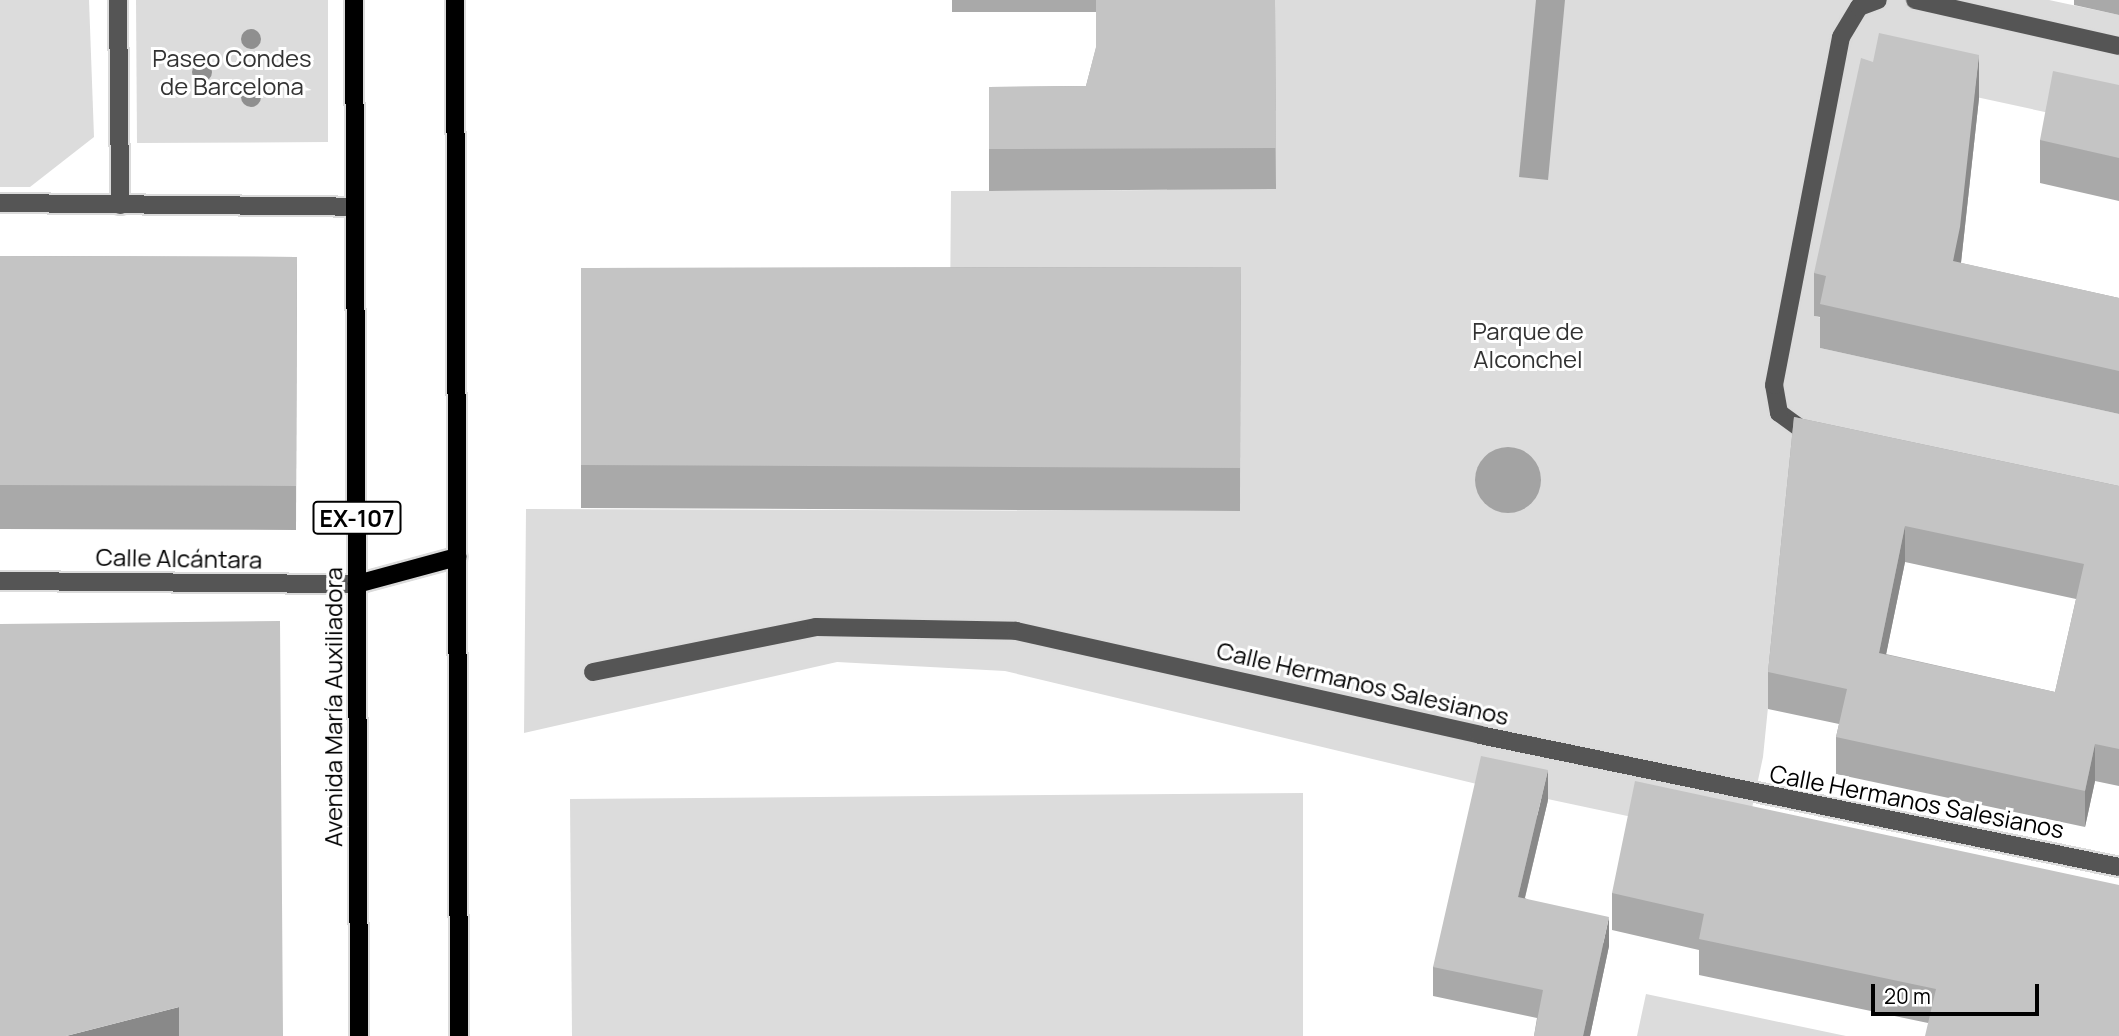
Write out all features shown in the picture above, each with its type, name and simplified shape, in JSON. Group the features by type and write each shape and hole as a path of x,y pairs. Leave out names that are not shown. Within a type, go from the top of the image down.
{"main road":[{"name":"Avenida María Auxiliadora","path":"354,0 359,1036"},
{"path":"454,2 459,1036"},
{"path":"357,584 457,557"}],"street":[{"path":"118,0 120,205"},
{"path":"1830,437 1804,431 1779,413 1774,385 1841,37 1859,7 1878,0"},
{"path":"1915,0 2119,46"},
{"path":"0,203 355,207"},
{"name":"Calle Alcántara","path":"0,580 357,584"},
{"name":"Calle Hermanos Salesianos","path":"593,671 816,627 1016,631 1480,736 2119,867"}],"green space":[{"name":"Paseo Condes de Barcelona","path":"0,0 89,0 94,137 30,187 0,187"},
{"name":"Paseo Condes de Barcelona","path":"136,0 328,0 328,142 137,143"},
{"name":"Parque de Alconchel","path":"1120,0 2049,0 2119,15 2119,128 1879,76 1814,316 1826,319 1820,348 2119,414 2119,522 1934,483 1776,628 1763,757 1745,841 1481,785 1005,671 837,662 524,733 526,509 1240,511 1241,310 950,312 951,191 1167,190 1168,177 1276,189 1276,111"},
{"path":"1303,793 1303,1036 572,1036 570,799"},
{"path":"1646,994 1846,1036 1637,1036"}],"shaded area":[{"path":"1536,0 1565,0 1548,180 1519,177"},
{"path":"1502,447 1514,447 1526,452 1536,462 1541,480 1539,493 1526,508 1514,513 1502,513 1490,508 1480,498 1475,486 1475,474 1480,462 1490,452"}],"building":[{"path":"1096,0 1275,0 1276,148 989,149 989,87 1086,86 1096,47"},
{"path":"1879,33 1979,55 1960,227 1953,261 2119,298 2119,371 1820,304 1826,276 1814,273 1861,58 1873,62"},
{"path":"2053,71 2119,85 2119,158 2040,140"},
{"path":"0,256 297,257 296,486 0,485"},
{"path":"1241,267 1240,468 581,465 581,268"},
{"path":"1794,417 2119,486 2119,749 2095,744 2085,791 1836,737 1847,689 1768,672","holes":["1905,526 2084,564 2055,692 1879,653"]},
{"path":"280,621 283,1036 179,1036 179,1007 66,1036 0,1036 0,624"},
{"path":"1481,756 1548,770 1518,897 1609,917 1583,1036 1534,1036 1543,990 1433,967"},
{"path":"1635,781 2119,885 2119,1036 1925,1036 1936,989 1699,939 1704,914 1612,893"}]}
